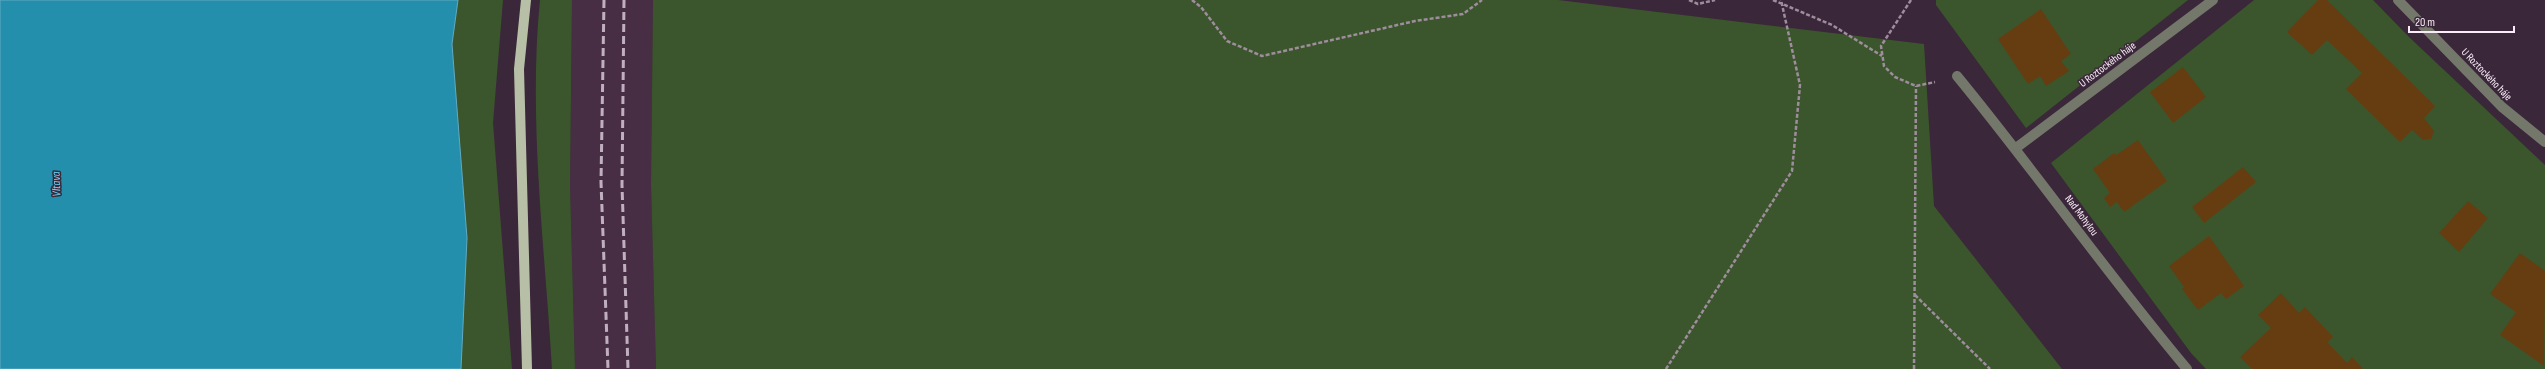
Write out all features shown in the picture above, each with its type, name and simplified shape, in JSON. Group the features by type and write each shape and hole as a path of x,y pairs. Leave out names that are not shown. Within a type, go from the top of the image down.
{"main road":[{"path":"526,0 519,69 527,369"}],"street":[{"name":"U Roztockého háje","path":"2016,148 2214,0"},
{"name":"U Roztockého háje","path":"2398,0 2502,107 2545,142"},
{"name":"Nad Mohylou","path":"1957,76 2016,148 2145,319 2187,369"}],"path":[{"path":"1192,0 1201,7 1227,41 1262,56 1415,21 1463,14 1482,0"},
{"path":"1689,0 1698,4 1714,0"},
{"path":"1773,0 1832,25 1882,56"},
{"path":"1666,369 1792,171 1800,85 1781,0"},
{"path":"1912,0 1881,46 1884,66 1895,77 1916,86 1914,369"},
{"path":"1914,295 1990,369"}],"shaded area":[{"path":"572,0 653,0 651,184 656,369 575,369 570,186"}],"green space":[{"path":"458,0 503,0 493,123 512,369 461,369 467,238 452,44"},
{"path":"540,0 572,0 570,186 575,369 552,369 537,137 537,45"},
{"path":"653,0 1558,0 1924,44 1934,206 2062,369 656,369 651,184"},
{"path":"1936,0 2188,0 2026,128 1936,5"},
{"path":"2254,0 2373,0 2409,37 2545,165 2545,369 2206,369 2191,353 2051,163"}],"water":[{"name":"Vltava","path":"0,0 458,0 452,44 467,238 461,369 0,369"}],"building":[{"path":"2318,0 2327,0 2435,106 2424,118 2434,131 2431,139 2423,140 2412,130 2400,142 2346,89 2362,73 2327,40 2312,55 2287,32"},
{"path":"2041,9 2071,54 2061,61 2069,71 2046,86 2040,76 2028,84 1998,39"},
{"path":"2183,67 2206,97 2173,123 2150,92"},
{"path":"2138,140 2167,181 2124,212 2117,202 2110,207 2104,198 2110,193 2093,169 2114,153 2116,155"},
{"path":"2243,167 2256,182 2204,223 2192,207"},
{"path":"2468,201 2488,218 2459,252 2439,233"},
{"path":"2209,236 2244,286 2226,299 2221,293 2198,310 2182,289 2184,287 2169,266"},
{"path":"2520,253 2545,271 2544,366 2500,335 2516,312 2490,294"},
{"path":"2281,293 2299,313 2305,307 2333,337 2327,342 2347,363 2352,357 2363,369 2252,369 2240,357 2271,328 2258,315"}],"railway":[{"path":"604,0 601,182 608,369"},
{"path":"624,0 622,185 628,369"}]}
